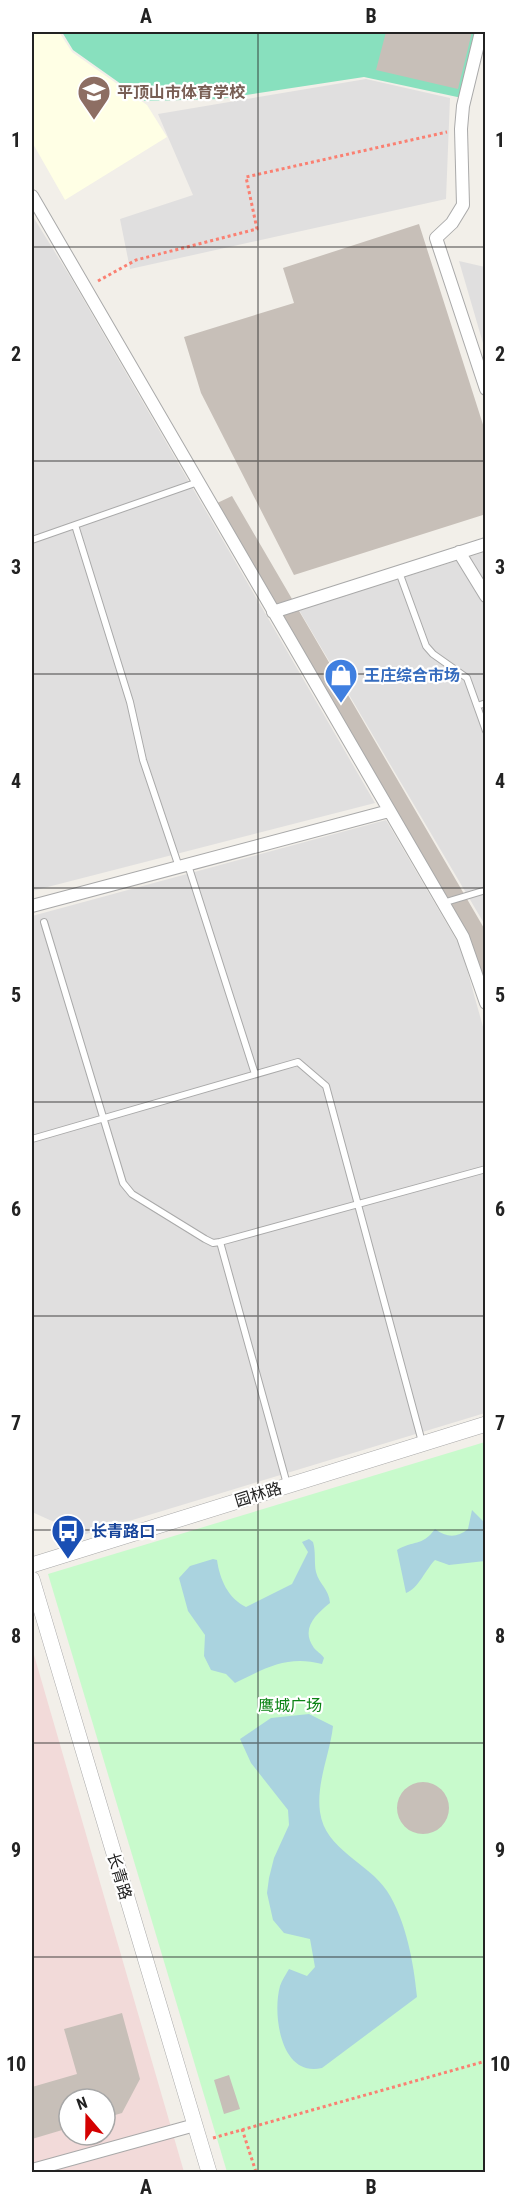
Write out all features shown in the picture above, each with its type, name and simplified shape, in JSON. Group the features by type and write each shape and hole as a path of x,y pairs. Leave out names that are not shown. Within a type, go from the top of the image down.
{"street":[{"path":"481,32 463,106 461,129 463,205 452,222 436,238 486,389"},
{"path":"32,196 463,937 486,1003"},
{"path":"273,612 486,544"},
{"path":"459,552 486,596"},
{"path":"32,906 389,812"},
{"name":"园林路","path":"32,1565 486,1424"},
{"name":"长青路","path":"32,1579 209,2172"},
{"path":"32,2170 195,2125"}],"lane":[{"path":"32,540 199,482"},
{"path":"75,525 130,702 143,760 183,865 255,1074"},
{"path":"399,572 426,646 433,654 467,678 486,731"},
{"path":"477,706 486,703"},
{"path":"446,902 486,890"},
{"path":"44,922 123,1184 132,1194 205,1239 213,1243 220,1242 486,1169"},
{"path":"32,1139 298,1062 326,1086 423,1444"},
{"path":"220,1242 287,1485"}],"path":[{"path":"86,288 136,260 257,228 246,177 461,129"},
{"path":"200,2142 486,2061"},
{"path":"242,2129 256,2172"}],"shaded area":[{"name":"平顶山市体育学校","path":"32,32 59,32 72,52 147,105 167,137 65,200 32,142"},
{"path":"366,79 450,98 446,199 130,269 120,219 193,195 158,114"},
{"path":"32,215 71,278 375,803 32,891"},
{"path":"459,261 485,267 485,350"},
{"path":"485,552 485,925 299,610"},
{"path":"386,820 461,948 485,1034 485,1413 83,1535 32,1512 32,916"},
{"path":"32,1648 184,2172 32,2172"}],"green space":[{"path":"62,32 477,32 462,98 364,77 220,99 145,101 73,50"},
{"name":"鹰城广场","path":"485,1442 485,2172 227,2172 48,1574"}],"water":[{"path":"472,1510 485,1523 485,1561 449,1565 435,1560 418,1583 406,1593 397,1550 421,1541 435,1529 452,1536 464,1532 468,1529"},
{"path":"309,1539 314,1546 316,1572 328,1594 330,1603 315,1617 309,1628 310,1641 324,1658 322,1664 298,1661 277,1664 235,1683 226,1674 211,1670 204,1656 205,1635 188,1611 179,1578 190,1566 213,1559 217,1560 226,1588 234,1599 246,1607 292,1584 308,1552 302,1542"},
{"path":"309,1714 333,1726 319,1801 324,1825 339,1846 379,1881 394,1903 408,1943 417,1997 322,2068 308,2069 297,2063 289,2054 283,2042 277,2012 280,1986 289,1969 307,1976 315,1967 310,1939 284,1933 273,1920 267,1893 274,1858 289,1825 288,1810 251,1763 240,1739 271,1718"}],"building":[{"path":"386,32 472,32 458,89 376,70"},
{"path":"419,224 486,434 486,514 294,575 201,393 184,337 294,303 283,268"},
{"name":"王庄综合市场","path":"232,496 486,932 486,996 471,953 213,505"},
{"path":"423,1782 433,1784 441,1790 447,1798 449,1808 447,1818 441,1826 433,1832 423,1834 413,1832 405,1826 399,1818 397,1808 399,1798 405,1790 413,1784"},
{"path":"122,2013 140,2079 122,2113 117,2114 117,2087 57,2087 57,2132 32,2139 32,2087 77,2074 64,2029"},
{"path":"229,2075 240,2109 224,2114 214,2080"}],"place":[{"name":"平顶山市体育学校","path":"94,121"},
{"name":"王庄综合市场","path":"341,704"},
{"name":"长青路口","path":"68,1560"}]}
